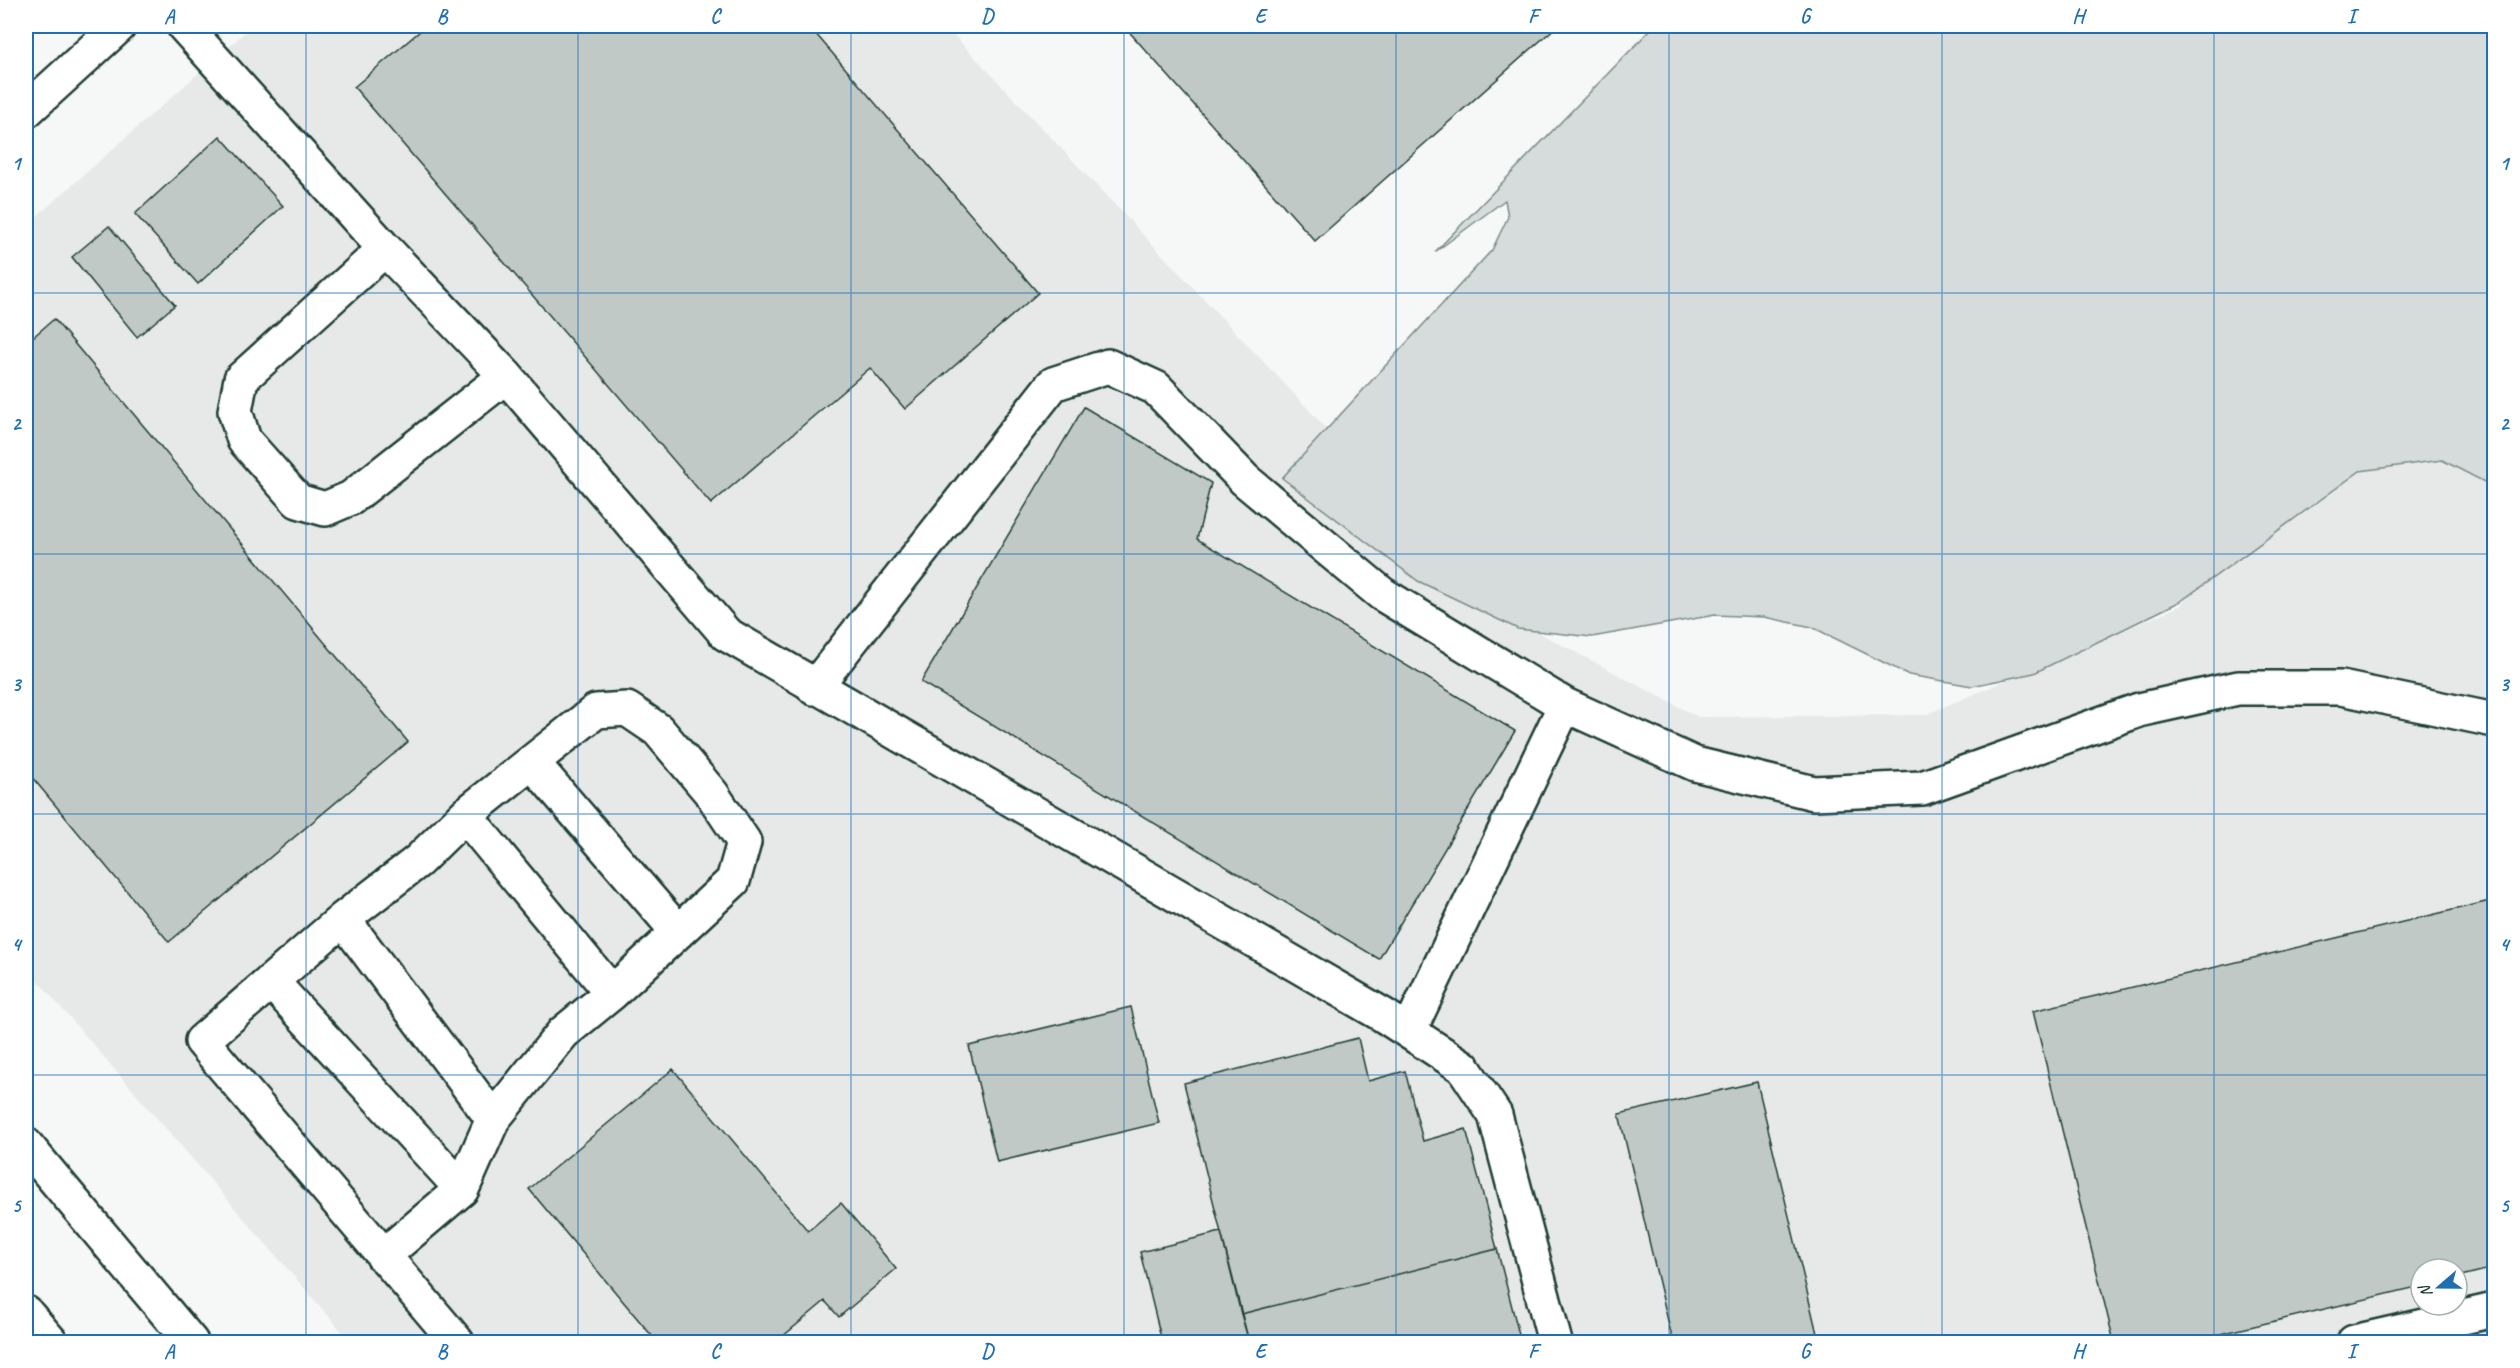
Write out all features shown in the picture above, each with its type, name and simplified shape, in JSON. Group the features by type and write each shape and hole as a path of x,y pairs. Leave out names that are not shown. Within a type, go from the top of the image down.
{"main road":[{"path":"26,111 118,26"},
{"path":"184,26 386,249 506,376 726,634 814,688 1409,1030 1463,1067 1495,1115 1555,1342"},
{"path":"386,249 241,379 235,411 244,440 298,501 325,509 351,498 506,376"},
{"path":"814,688 1053,384 1108,366 1156,388 1245,480 1382,594 1564,705 1695,764 1814,793 1922,788 2139,710 2238,688 2341,688 2494,720"},
{"path":"1409,1030 1564,705"},
{"path":"383,1256 462,1189 493,1119 563,1032 612,993 733,881 744,842 712,794 674,748 658,730 627,709 597,711 465,815 418,861 343,920 202,1041 383,1256 457,1342"},
{"path":"532,762 678,932"},
{"path":"465,815 612,993"},
{"path":"343,920 493,1119"},
{"path":"272,981 462,1189"},
{"path":"26,1145 191,1342"},
{"path":"2354,1342 2494,1310"},
{"path":"26,1313 51,1342"}],"shaded area":[{"path":"252,26 945,26 1295,395 1492,608 1698,717 1925,715 2180,606 2316,441 2494,466 2494,1342 351,1342 26,967 26,226"},
{"path":"1654,26 2494,26 2494,487 2442,460 2360,471 2181,601 2034,673 1972,686 1909,675 1812,627 1764,617 1715,615 1592,637 1518,629 1418,581 1282,478 1492,250 1508,217 1505,200 1435,252"}],"building":[{"path":"426,26 809,26 1038,293 905,409 870,368 711,504 354,87"},
{"path":"1124,26 1557,26 1315,241"},
{"path":"220,136 283,206 198,284 135,214"},
{"path":"109,226 175,305 137,337 72,257"},
{"path":"54,319 408,742 169,942 26,770 26,343"},
{"path":"1084,407 1211,483 1197,539 1515,731 1379,959 921,682"},
{"path":"2494,900 2494,1268 2469,1274 2469,1257 2409,1257 2409,1289 2187,1342 2114,1342 2033,1011"},
{"path":"1131,1007 1159,1123 997,1162 969,1046"},
{"path":"1358,1038 1368,1081 1405,1071 1423,1141 1466,1129 1497,1249 1241,1314 1184,1083"},
{"path":"673,1069 808,1231 841,1203 896,1269 839,1317 825,1301 776,1342 657,1342 529,1189"},
{"path":"1757,1082 1819,1342 1673,1342 1619,1114"},
{"path":"1221,1232 1249,1342 1162,1342 1140,1252"},
{"path":"1497,1249 1521,1342 1249,1342 1241,1314"}]}
